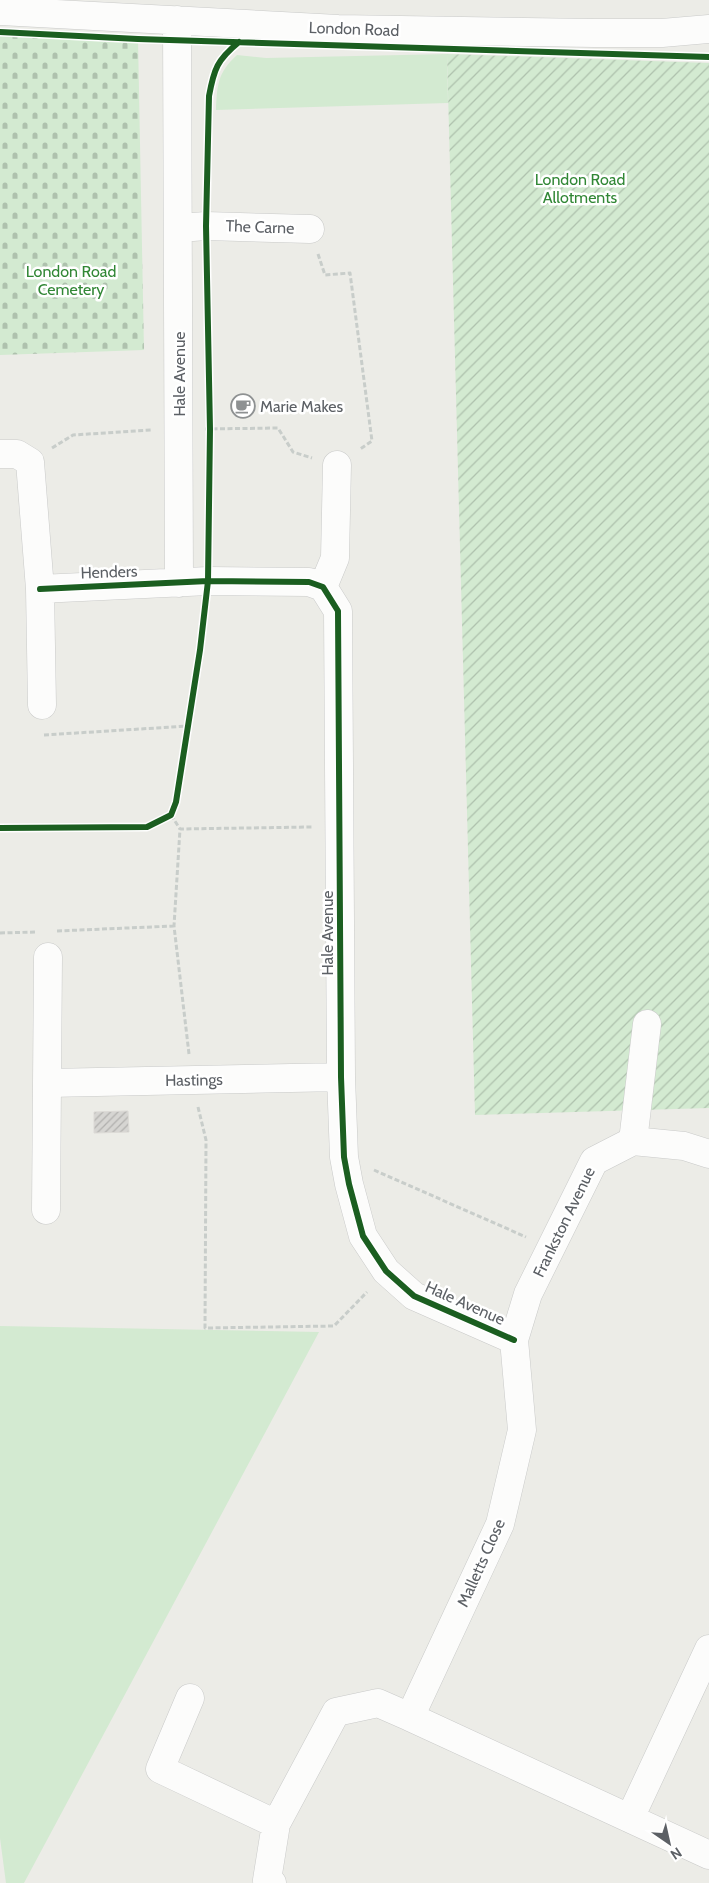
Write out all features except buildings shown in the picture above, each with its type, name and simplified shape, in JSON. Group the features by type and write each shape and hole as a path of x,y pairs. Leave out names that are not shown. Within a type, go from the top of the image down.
{"street":[{"name":"London Road","path":"0,11 338,29 653,33 709,29"},
{"name":"Hale Avenue","path":"177,20 179,583"},
{"name":"The Carne","path":"179,228 206,226 310,229"},
{"path":"0,454 17,454 30,462 40,589 42,705"},
{"path":"179,583 309,582 322,587 335,558 337,465"},
{"name":"Henders","path":"40,589 179,583"},
{"name":"Hale Avenue","path":"322,587 338,611 341,1077 344,1157 349,1184 363,1236 386,1271 414,1296 514,1340"},
{"path":"46,1210 48,1083 47,944"},
{"path":"647,1024 633,1141 684,1146 709,1154"},
{"name":"Hastings","path":"48,1083 341,1077"},
{"name":"Frankston Avenue","path":"514,1340 528,1294 552,1249 594,1160 633,1141"},
{"name":"Malletts Close","path":"410,1717 500,1524 522,1430 514,1340"},
{"path":"630,1818 709,1649"},
{"path":"190,1698 160,1770 276,1824"},
{"path":"272,1883 267,1880 276,1824 336,1712 378,1703 709,1855"}],"path":[{"path":"30,462 72,435 179,428 278,428 293,452 337,465 372,441 350,273 325,275 310,229"},
{"path":"210,419 210,438"},
{"path":"42,705 43,735 188,726"},
{"path":"187,736 190,717"},
{"path":"163,819 172,812 180,829 174,926 192,1080 206,1140 205,1328 334,1326 386,1271"},
{"path":"180,829 340,826"},
{"path":"0,933 47,944 174,926"},
{"path":"344,1157 552,1249"}],"green space":[{"name":"London Road Cemetery","path":"0,34 138,39 144,350 0,355"},
{"path":"447,54 448,103 216,110 217,93 222,73 237,55 266,58"},
{"name":"London Road Allotments","path":"447,54 709,63 709,1108 475,1115"},
{"path":"0,1326 319,1332 24,1883 6,1883 0,1838"}],"cycle path":[{"path":"0,32 138,39 709,57"},
{"path":"0,828 147,827 171,815 176,802 200,650 208,581 210,429 206,226 209,96 215,72 221,60 239,42"},
{"path":"40,589 208,581 309,582 323,587 338,611 341,1077 344,1157 349,1184 363,1236 386,1271 414,1296 514,1340"}],"place":[{"name":"Marie Makes","path":"243,406"}]}
